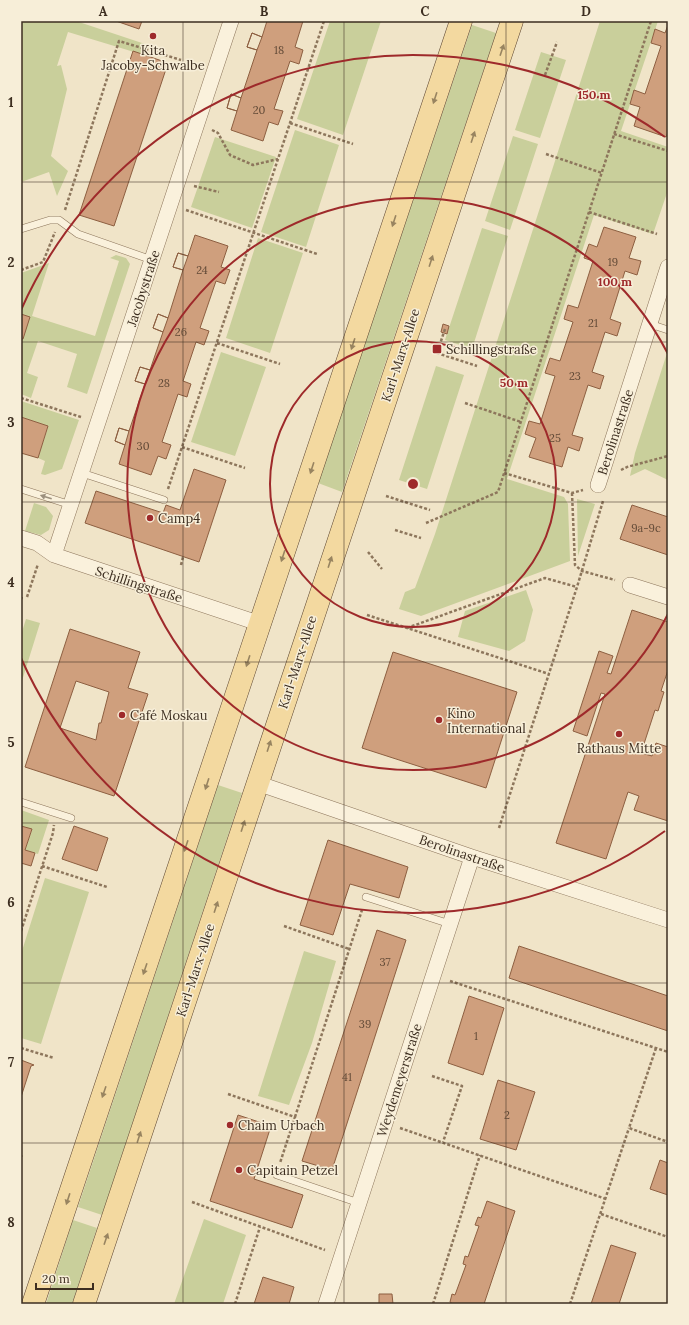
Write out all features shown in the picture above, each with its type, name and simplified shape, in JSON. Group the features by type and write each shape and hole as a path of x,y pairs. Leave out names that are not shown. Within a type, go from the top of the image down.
{"main road":[{"path":"33,1304 461,21"},
{"name":"Karl-Marx-Allee","path":"84,1304 512,21"}],"street":[{"name":"Jacobystraße","path":"54,555 231,21"},
{"name":"Berolinastraße","path":"598,485 668,266"},
{"name":"Schillingstraße","path":"21,538 36,543 54,555 260,624"},
{"path":"630,585 668,597"},
{"name":"Berolinastraße","path":"257,783 472,857 668,920"},
{"name":"Weydemeyerstraße","path":"326,1304 472,857"}],"lane":[{"path":"21,229 50,220 59,220 78,234 152,260"},
{"path":"650,324 668,330"},
{"path":"82,473 164,500"},
{"path":"21,489 71,505"},
{"path":"21,802 71,818"},
{"path":"366,897 450,924"},
{"path":"277,1175 359,1204"}],"path":[{"path":"164,500 324,21"},
{"path":"426,522 498,492 651,21"},
{"path":"21,270 43,262 59,220 66,208 119,41 181,60"},
{"path":"545,75 557,42"},
{"path":"197,123 218,133 230,155 253,165 278,159"},
{"path":"290,123 353,144"},
{"path":"614,134 668,151"},
{"path":"546,154 602,173"},
{"path":"193,185 219,192"},
{"path":"170,204 317,254"},
{"path":"589,212 657,234"},
{"path":"445,329 438,353 477,366"},
{"path":"217,343 280,364"},
{"path":"21,398 82,418"},
{"path":"465,403 521,422"},
{"path":"182,447 245,468"},
{"path":"598,485 627,467 668,456"},
{"path":"504,472 572,493 574,565 582,570 630,585"},
{"name":"Berolinastraße","path":"499,828 603,503 598,485"},
{"path":"386,496 430,510"},
{"path":"395,530 421,538"},
{"path":"368,552 382,569"},
{"path":"181,565 183,557"},
{"path":"27,597 38,564"},
{"path":"407,628 545,578 577,587"},
{"path":"367,615 549,674"},
{"path":"21,931 53,833 54,813"},
{"path":"42,866 107,887"},
{"path":"277,1175 366,897"},
{"path":"284,926 349,948"},
{"path":"433,975 668,1052"},
{"path":"21,1048 54,1058"},
{"path":"570,1304 656,1048"},
{"path":"432,1076 462,1086 443,1142"},
{"path":"228,1094 295,1117"},
{"path":"385,1123 606,1199"},
{"path":"629,1128 668,1142"},
{"path":"432,1304 480,1155"},
{"path":"192,1202 325,1250"},
{"path":"600,1214 668,1237"},
{"path":"234,1304 260,1227"}],"green space":[{"path":"21,21 76,21 148,45 144,55 68,32 57,66 61,65 67,89 51,156 68,171 57,196 49,172 21,182"},
{"path":"330,21 381,21 343,135 297,119"},
{"path":"600,21 658,21 621,131 668,147 668,190 653,234 594,215 507,479 564,497 568,504 570,561 421,616 399,609 405,592 415,588 435,534"},
{"path":"472,25 496,33 342,492 318,483"},
{"path":"541,52 566,60 540,138 515,130"},
{"path":"295,130 339,145 306,247 261,232"},
{"path":"513,136 538,144 510,230 485,221"},
{"path":"215,137 276,157 252,228 191,207"},
{"path":"482,228 508,236 472,349 445,340"},
{"path":"258,238 303,253 270,353 226,338"},
{"path":"116,255 126,258 130,264 87,394 67,387 77,354 38,341 27,373 38,377 31,398 21,394 21,273 49,263 32,316 95,336 119,261 110,258"},
{"path":"668,350 668,480 645,469 630,476 635,453"},
{"path":"221,352 266,367 235,456 191,442"},
{"path":"436,366 464,375 427,489 399,480"},
{"path":"21,401 79,420 62,469 45,475 41,474 45,461 38,458 48,427 21,417"},
{"path":"577,499 595,504 578,556"},
{"path":"34,503 46,507 53,516 49,530 41,535 25,531"},
{"path":"526,590 533,610 525,641 509,651 458,637 465,611"},
{"path":"26,619 40,623 21,684 21,635"},
{"path":"218,785 242,793 102,1215 78,1207"},
{"path":"21,810 49,820 38,854 25,850 32,830 21,826"},
{"path":"45,878 89,892 41,1044 21,1038 21,954"},
{"path":"304,951 336,961 312,1043 289,1105 258,1096"},
{"path":"204,1219 246,1235 223,1304 174,1304"},
{"path":"73,1220 97,1228 72,1304 46,1304"}],"building":[{"path":"116,21 142,21 139,29"},
{"path":"267,21 303,21 295,47 303,50 299,64 290,61 274,109 283,111 278,125 269,122 263,141 231,130 237,111 227,108 231,94 241,98 257,50 247,47 252,33 262,37"},
{"path":"668,25 668,132 666,137 634,126 640,107 630,104 634,90 645,94 661,46 651,43 655,29 665,33"},
{"path":"252,33 262,37 257,50 247,47"},
{"path":"133,51 168,63 114,226 79,215"},
{"path":"231,94 241,98 237,111 227,108"},
{"path":"604,227 636,237 629,258 641,261 637,275 625,271 610,319 621,323 617,336 605,332 592,372 604,376 600,389 588,385 572,435 583,438 579,451 568,447 562,467 529,457 536,438 525,434 529,421 540,424 555,376 545,373 550,358 560,361 573,322 564,319 568,305 578,308 593,261 584,258 589,244 597,247"},
{"path":"195,235 228,246 221,267 230,270 225,284 216,281 200,328 209,331 204,345 196,342 183,381 191,384 187,397 178,394 162,442 171,445 166,459 158,456 151,475 119,464 125,445 115,441 119,428 129,431 145,384 135,381 140,367 150,370 163,332 153,328 158,314 168,318 183,270 173,267 178,253 188,256"},
{"path":"178,253 188,256 183,270 173,267"},
{"path":"21,314 30,317 23,339 21,339"},
{"path":"158,314 168,318 163,332 153,328"},
{"path":"443,324 449,326 447,334 441,332"},
{"path":"140,367 150,370 145,384 135,381"},
{"path":"21,417 48,426 38,458 21,453"},
{"path":"119,428 129,431 125,445 115,441"},
{"name":"Camp4","path":"194,469 226,480 199,562 85,523 96,491 163,513 166,505 180,510"},
{"path":"632,505 668,517 668,555 620,539"},
{"name":"Rathaus Mitte","path":"632,610 668,622 668,670 661,691 664,692 658,711 655,710 641,753 652,756 656,743 668,747 668,821 634,810 639,796 628,792 606,859 556,843 605,694 601,693 587,736 573,731 599,651 613,656 607,673 611,674"},
{"name":"Café Moskau","path":"70,629 140,652 128,688 148,694 114,796 25,767","holes":["76,681 109,692 101,723 99,723 96,740 60,728"]},
{"name":"Kino International","path":"393,652 517,692 486,788 362,748"},
{"path":"21,826 32,829 25,850 35,853 31,866 21,863"},
{"path":"74,826 108,838 97,871 62,859"},
{"path":"328,840 408,867 399,898 350,884 333,935 300,925"},
{"path":"377,930 406,940 332,1170 302,1161"},
{"path":"519,946 668,996 668,1031 509,978"},
{"path":"469,996 504,1008 483,1075 448,1063"},
{"path":"21,1060 34,1065 31,1066 21,1097"},
{"path":"498,1080 535,1092 516,1150 480,1139"},
{"name":"Capitain Petzel","path":"238,1115 271,1126 254,1179 303,1195 292,1228 210,1201"},
{"path":"660,1160 668,1163 668,1195 650,1189"},
{"path":"487,1201 515,1211 484,1304 453,1304 450,1302 452,1294 455,1295 466,1265 463,1264 465,1256 468,1257 479,1226 475,1225 478,1217 481,1218"},
{"path":"611,1245 636,1253 619,1304 591,1304"},
{"path":"263,1277 294,1287 289,1304 254,1304"},
{"path":"379,1294 392,1294 393,1304 379,1304"}],"place":[{"name":"Kita Jacoby-Schwalbe","path":"153,36"},
{"name":"Schillingstraße","path":"437,349"},
{"name":"Camp4","path":"150,518"},
{"name":"Café Moskau","path":"122,715"},
{"name":"Kino International","path":"439,720"},
{"name":"Rathaus Mitte","path":"619,734"},
{"name":"Chaim Urbach","path":"230,1125"},
{"name":"Capitain Petzel","path":"239,1170"}]}
